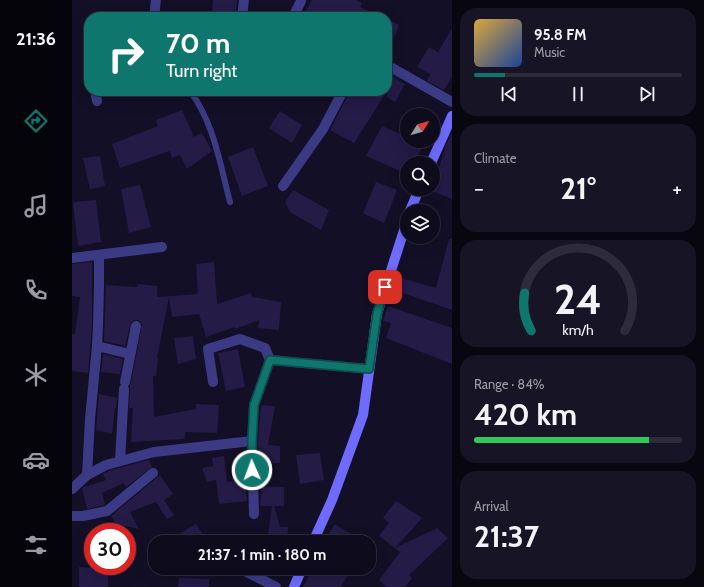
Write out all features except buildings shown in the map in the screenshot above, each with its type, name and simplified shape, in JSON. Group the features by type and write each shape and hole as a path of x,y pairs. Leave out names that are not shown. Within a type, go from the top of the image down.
{"street":[{"path":"155,12 156,0"},
{"path":"243,12 244,0"},
{"path":"296,12 301,1"},
{"path":"392,67 452,102"},
{"path":"283,186 323,129 340,96"},
{"path":"433,156 452,117"},
{"path":"316,535 332,500 363,415 377,314 400,243"},
{"path":"72,258 162,248"},
{"path":"87,475 100,286 98,255"},
{"path":"120,461 125,386 136,326"},
{"path":"212,382 208,349 240,339 265,348 270,360 254,405 252,441 254,514"},
{"path":"97,346 130,354"},
{"path":"270,360 369,369"},
{"path":"72,489 87,475 106,465 120,461 154,452 252,441"},
{"path":"72,516 83,516 107,511 153,473"},
{"path":"253,575 276,587"},
{"path":"294,587 299,575"}],"lane":[{"path":"194,96 198,101 213,135 230,202"}],"route":[{"path":"252,470 254,405 270,360 369,369 377,314 385,287"}]}
